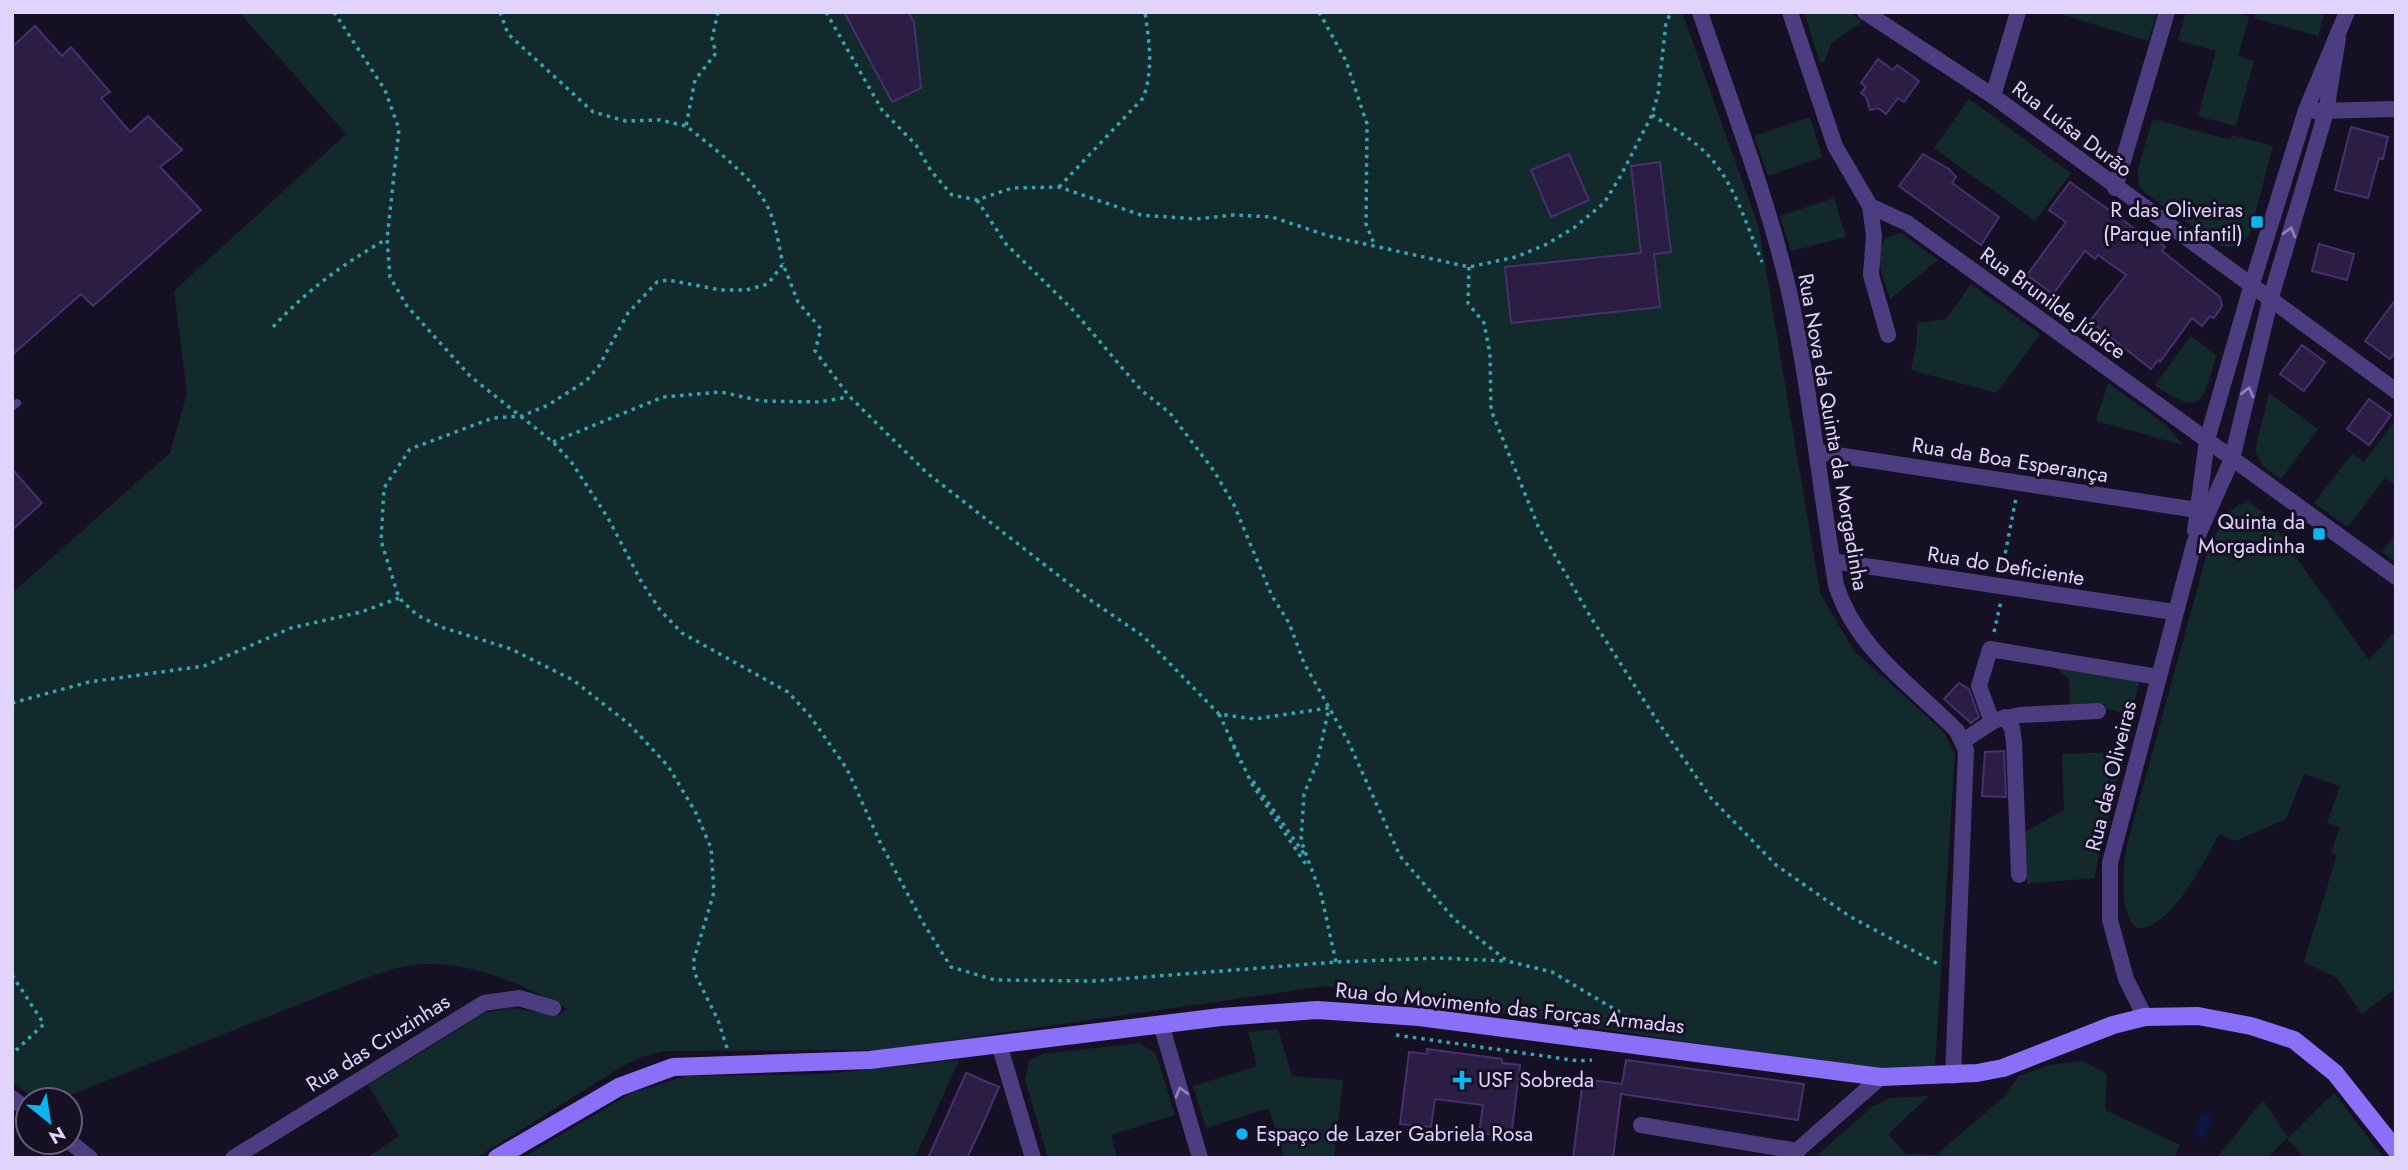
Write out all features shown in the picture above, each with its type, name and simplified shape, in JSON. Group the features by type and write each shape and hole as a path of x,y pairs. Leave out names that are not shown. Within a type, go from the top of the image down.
{"main road":[{"name":"Rua do Movimento das Forças Armadas","path":"497,1158 584,1106 645,1075 673,1067 858,1061 1161,1024 1285,1012 1357,1011 1881,1077 1954,1076 2003,1068 2113,1025 2145,1017 2198,1016 2229,1021 2294,1040 2335,1073 2396,1150"}],"street":[{"name":"Rua Nova da Quinta da Morgadinha","path":"1700,12 1771,223 1784,275 1800,346 1836,585 1851,623 1963,741"},
{"path":"1790,12 1838,153 1870,206 1874,236 1871,275 1888,335"},
{"name":"Rua Luísa Durão","path":"1865,12 1993,96 2115,188 2252,284"},
{"path":"1993,96 2018,12"},
{"path":"2115,188 2167,12"},
{"name":"Rua das Oliveiras","path":"2194,544 2207,440 2306,110 2347,12"},
{"name":"Rua das Oliveiras","path":"2145,1017 2126,979 2110,920 2110,863 2194,544 2232,459 2271,297 2326,111 2338,38"},
{"path":"2306,110 2396,109"},
{"name":"Rua Brunilde Júdice","path":"1870,206 1907,223 2207,440"},
{"path":"2252,284 2396,391"},
{"path":"2207,440 2396,577"},
{"name":"Rua da Boa Esperança","path":"1817,452 2197,510"},
{"name":"Rua do Deficiente","path":"1832,561 2174,612"},
{"path":"2019,874 2012,728 1999,719 1979,686 1990,649 2158,677"},
{"path":"1954,1076 1968,760 1963,741 1999,719 2098,711"},
{"name":"Rua das Cruzinhas","path":"233,1158 484,1003 519,998 554,1008"},
{"path":"1161,1024 1200,1158"},
{"path":"999,1044 1030,1157"},
{"path":"1640,1125 1794,1154 1881,1077"}],"path":[{"path":"334,12 385,90 399,129 387,239 390,277 407,306 470,376 553,442 572,463 660,610 682,633 708,650 746,667 788,692 810,716 847,769 880,842 922,921 951,967 995,980 1094,981 1336,962 1439,958 1507,961 1552,972 1647,1029"},
{"path":"500,12 508,34 593,112 626,121 660,120 686,127 717,151 765,200 779,236 783,264 798,302 821,330 815,351 849,396 927,473 1086,597 1143,636 1219,714 1252,784 1280,831 1310,870"},
{"path":"686,127 695,80 716,53 712,39 718,12"},
{"path":"826,12 882,110 916,145 931,171 952,195 978,200 1012,188 1059,187 1141,215 1196,219 1234,215 1272,217 1329,236 1411,252 1454,266 1469,267 1516,257 1575,228 1604,203 1652,115 1658,94 1666,23 1671,12"},
{"path":"1059,187 1143,98 1150,79 1151,65 1145,12"},
{"path":"1319,12 1346,61 1367,124 1366,224 1375,246"},
{"path":"1652,115 1698,145 1715,165 1732,189 1762,264"},
{"path":"978,200 1006,244 1073,310 1141,390 1170,413 1214,471 1234,505 1272,596 1289,623 1304,663 1385,818 1400,856 1454,919 1507,961"},
{"path":"273,327 299,298 333,272 387,239"},
{"path":"729,1065 718,1020 694,972 694,959 714,892 711,848 696,813 668,766 629,724 573,680 511,649 441,627 417,615 400,598 382,541 384,488 394,468 410,449 493,418 522,416 548,405 586,380 599,366 628,313 657,282 668,279 721,290 746,290 768,284 783,264"},
{"path":"1469,267 1468,303 1484,323 1490,354 1491,410 1538,526 1590,616 1664,731 1711,798 1776,865 1849,916 1920,957 1958,973"},
{"path":"553,442 663,397 721,392 762,401 819,402 849,396"},
{"path":"1990,649 2004,587 2001,573 2019,482"},
{"path":"12,704 89,682 204,666 291,628 361,612 400,598"},
{"path":"1219,714 1254,719 1329,708"},
{"path":"1329,708 1317,763 1304,794 1301,841 1321,894 1336,962"},
{"path":"1219,714 1237,757 1306,858"},
{"path":"12,975 44,1024 12,1054"}],"green space":[{"path":"239,12 1682,12 1759,228 1820,593 1854,651 1942,730 1955,753 1935,1066 1863,1069 1325,986 883,1050 663,1051 641,1057 621,1067 476,1158 367,1158 399,1136 368,1085 485,1013 509,1008 559,1015 567,1009 531,990 493,975 473,969 433,964 406,966 360,980 84,1090 84,1086 16,1086 12,1083 12,593 170,453 187,393 174,291 346,134"},
{"path":"1804,12 1850,12 1862,22 1831,43 1825,61 1820,63"},
{"path":"2054,12 2157,12 2148,41"},
{"path":"2186,12 2232,12 2249,17 2238,56 2254,61 2236,126 2198,116 2216,51 2178,40"},
{"path":"2256,12 2325,12 2318,36 2254,18"},
{"path":"1969,99 2071,173 2035,221 1934,148"},
{"path":"1810,117 1822,157 1768,176 1754,136"},
{"path":"2153,119 2230,140 2232,135 2273,146 2250,233 2239,244 2227,247 2217,244 2145,193 2139,185 2138,168"},
{"path":"1834,198 1846,237 1791,251 1780,216"},
{"path":"1901,233 1938,260 1890,299 1881,268 1880,252 1886,238"},
{"path":"1971,284 2040,334 1997,393 1911,370 1917,323 1946,319"},
{"path":"2191,336 2216,355 2204,394 2192,403 2183,401 2155,385"},
{"path":"2108,383 2166,425 2183,445 2096,421"},
{"path":"2269,393 2318,429 2281,479 2263,466 2255,451"},
{"path":"2396,419 2396,485 2385,478 2348,527 2314,503 2352,454 2364,462"},
{"path":"2249,502 2265,513 2369,660 2396,630 2396,988 2362,1014 2337,978 2304,962 2337,855 2331,853 2340,827 2327,823 2340,786 2304,774 2286,819 2235,841 2219,834 2196,876 2160,920 2147,927 2135,927 2126,910 2123,890 2126,849 2207,553 2224,517 2237,506"},
{"path":"2396,534 2396,562 2382,552"},
{"path":"2055,667 2129,677 2139,683 2131,714 2106,709 2105,704 2070,704 2069,679"},
{"path":"2123,752 2094,878 2027,884 2025,832 2064,810 2062,754"},
{"path":"1278,1029 1292,1076 1343,1080 1334,1158 1284,1158 1269,1108 1206,1128 1193,1086 1257,1066 1248,1032"},
{"path":"1139,1043 1156,1054 1175,1115 1111,1135 1117,1158 1048,1158 1025,1079 1029,1061 1043,1054"},
{"path":"959,1060 915,1158 522,1158 633,1092 688,1076 824,1074"},
{"path":"2082,1061 2107,1074 2105,1110 2180,1145 2174,1158 1814,1158 1873,1106 1890,1098 1929,1096 1888,1134 1906,1154 1936,1155 2003,1098 2019,1076 2049,1065"},
{"path":"2334,1093 2384,1158 2304,1158 2287,1138 2267,1158 2217,1158 2263,1100 2288,1138"}],"water":[{"path":"2210,1113 2213,1119 2203,1139 2193,1134 2202,1114"}],"building":[{"path":"844,12 908,12 914,22 921,88 892,102"},
{"path":"35,26 62,56 71,47 110,92 101,98 130,132 148,116 182,150 160,167 201,210 93,306 81,294 12,355 12,47"},
{"path":"1878,59 1893,70 1897,65 1919,81 1904,102 1898,98 1886,114 1878,108 1870,110 1866,97 1861,93 1866,87 1861,83"},
{"path":"2351,127 2388,137 2383,159 2379,158 2368,198 2335,190"},
{"path":"1569,154 1589,200 1551,217 1531,170"},
{"path":"1923,154 1949,169 1956,177 1952,183 1999,217 1981,245 1899,186"},
{"path":"1660,162 1671,252 1654,254 1660,307 1511,323 1505,267 1641,253 1631,166"},
{"path":"2070,182 2148,238 2150,236 2165,247 2162,251 2220,297 2222,306 2214,318 2210,316 2202,326 2192,318 2160,362 2158,360 2151,369 2090,321 2126,275 2098,255 2095,259 2085,251 2053,294 2027,275 2066,222 2049,210"},
{"path":"2319,244 2354,254 2347,280 2312,271"},
{"path":"2396,299 2396,351 2390,359 2365,341"},
{"path":"2302,345 2325,362 2304,391 2280,374"},
{"path":"2369,399 2391,415 2369,445 2347,429"},
{"path":"12,469 42,503 12,530"},
{"path":"1959,683 1969,689 1979,717 1971,723 1944,699"},
{"path":"2004,751 2006,797 1982,796 1985,752"},
{"path":"1427,1049 1502,1059 1502,1063 1520,1065 1511,1137 1479,1133 1483,1105 1435,1099 1431,1127 1400,1124 1409,1052 1427,1054"},
{"path":"1626,1060 1804,1084 1798,1120 1621,1094 1613,1158 1573,1158 1583,1079 1622,1084"},
{"path":"966,1073 999,1087 983,1124 967,1158 928,1158"}],"place":[{"name":"R das Oliveiras (Parque infantil)","path":"2257,222"},
{"name":"Quinta da Morgadinha","path":"2319,534"},
{"name":"USF Sobreda","path":"1462,1080"},
{"name":"Espaço de Lazer Gabriela Rosa","path":"1242,1134"}]}
